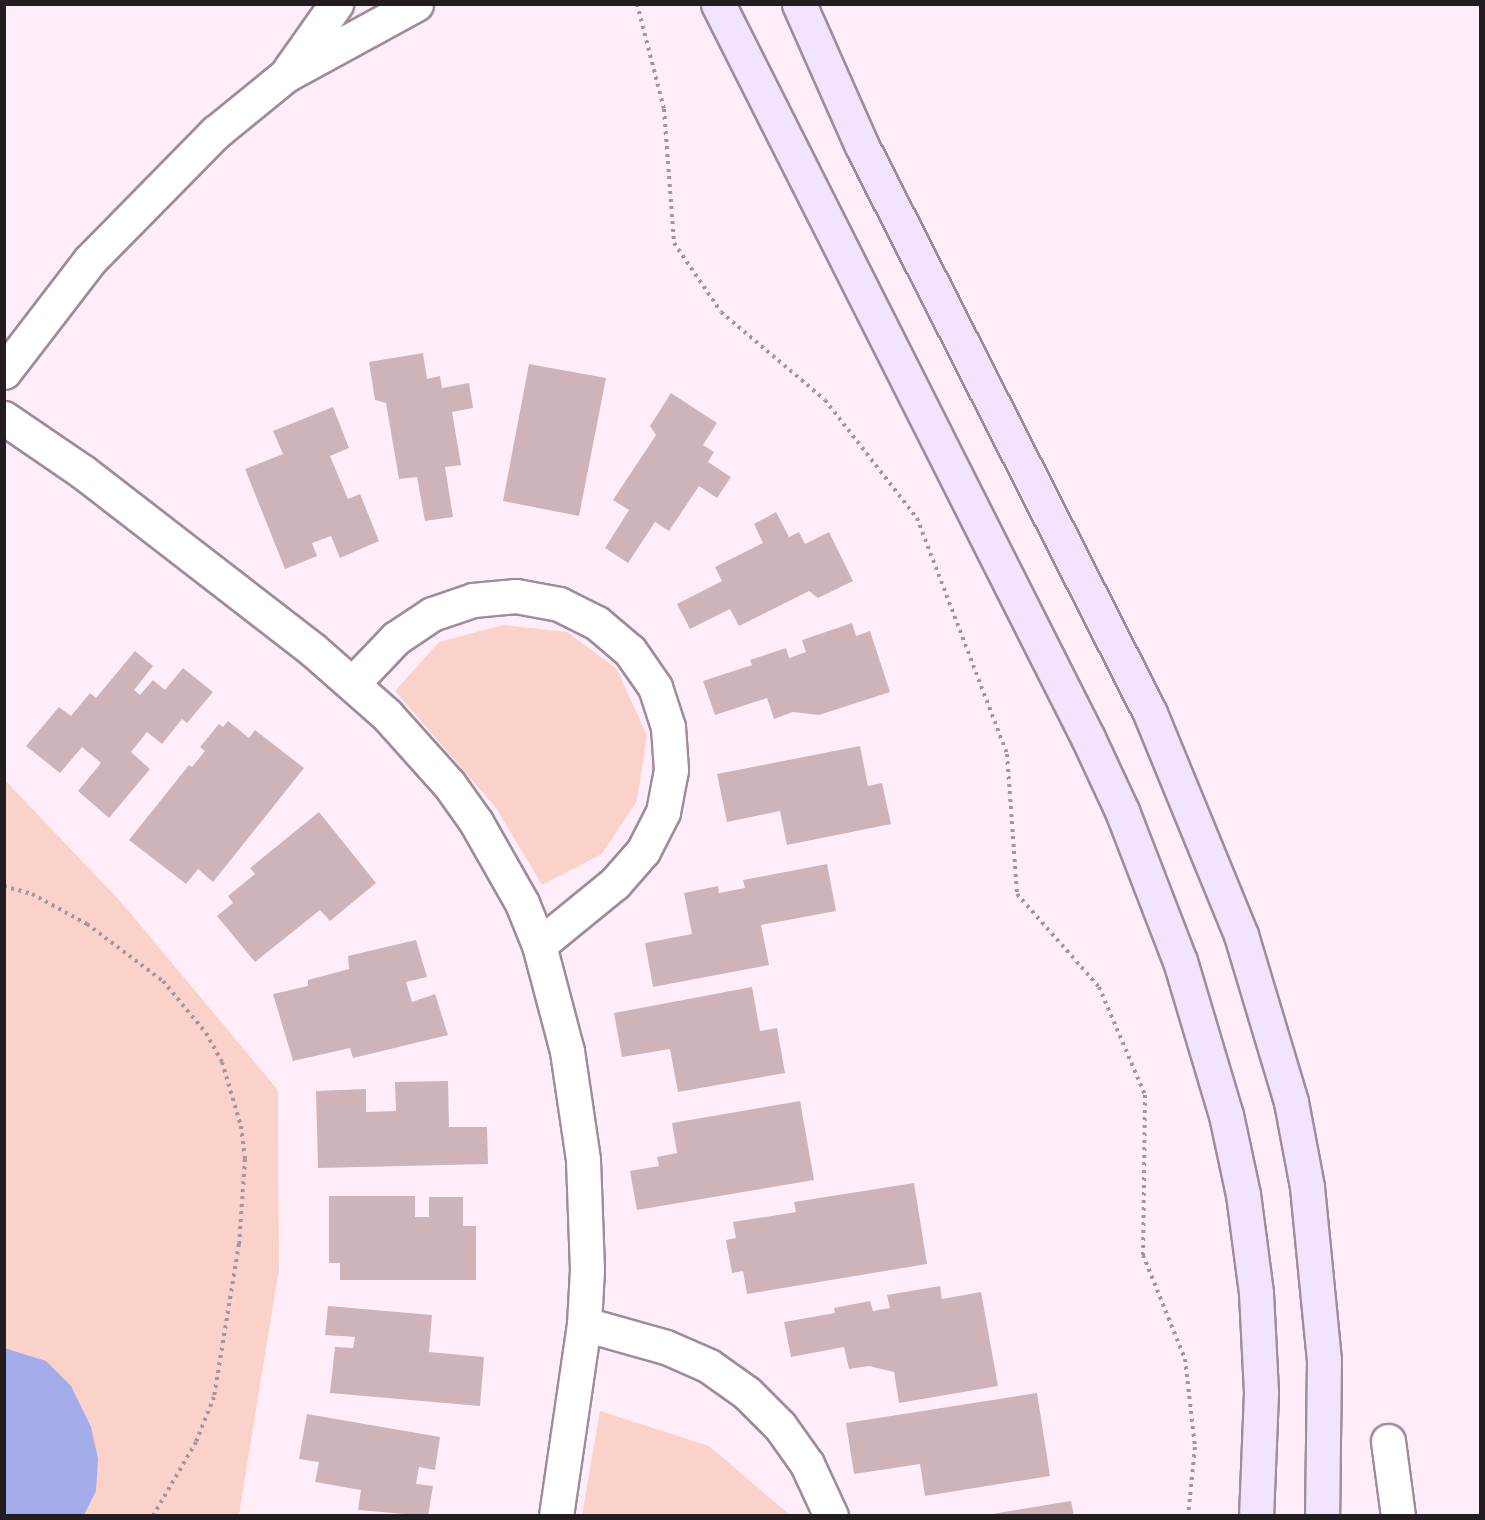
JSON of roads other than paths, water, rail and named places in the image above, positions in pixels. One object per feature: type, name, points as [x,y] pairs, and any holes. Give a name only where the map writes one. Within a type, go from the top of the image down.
[{"type":"street","points":[[286,75],[336,4]]},
{"type":"street","points":[[4,372],[90,260],[151,194],[216,132],[286,75],[416,4]]},
{"type":"street","points":[[718,4],[772,105],[1088,738],[1131,832],[1180,961],[1216,1082],[1243,1194],[1256,1293],[1261,1393],[1256,1515]]},
{"type":"street","points":[[799,4],[862,146],[1150,713],[1241,935],[1291,1102],[1309,1198],[1324,1360],[1322,1515]]},
{"type":"street","points":[[4,418],[92,479],[353,683],[449,784],[500,862],[539,945],[567,1051],[581,1138],[586,1214],[584,1324],[556,1515]]},
{"type":"street","points":[[353,683],[396,638],[432,614],[473,600],[516,596],[559,604],[597,623],[630,651],[654,687],[668,727],[671,770],[663,813],[643,850],[615,883],[539,945]]},
{"type":"street","points":[[584,1324],[666,1347],[709,1366],[747,1393],[780,1426],[807,1464],[831,1515]]},
{"type":"street","points":[[1388,1441],[1398,1515]]},
{"type":"water","points":[[4,1348],[46,1361],[71,1386],[91,1427],[98,1459],[96,1491],[84,1515],[5,1515]]}]
